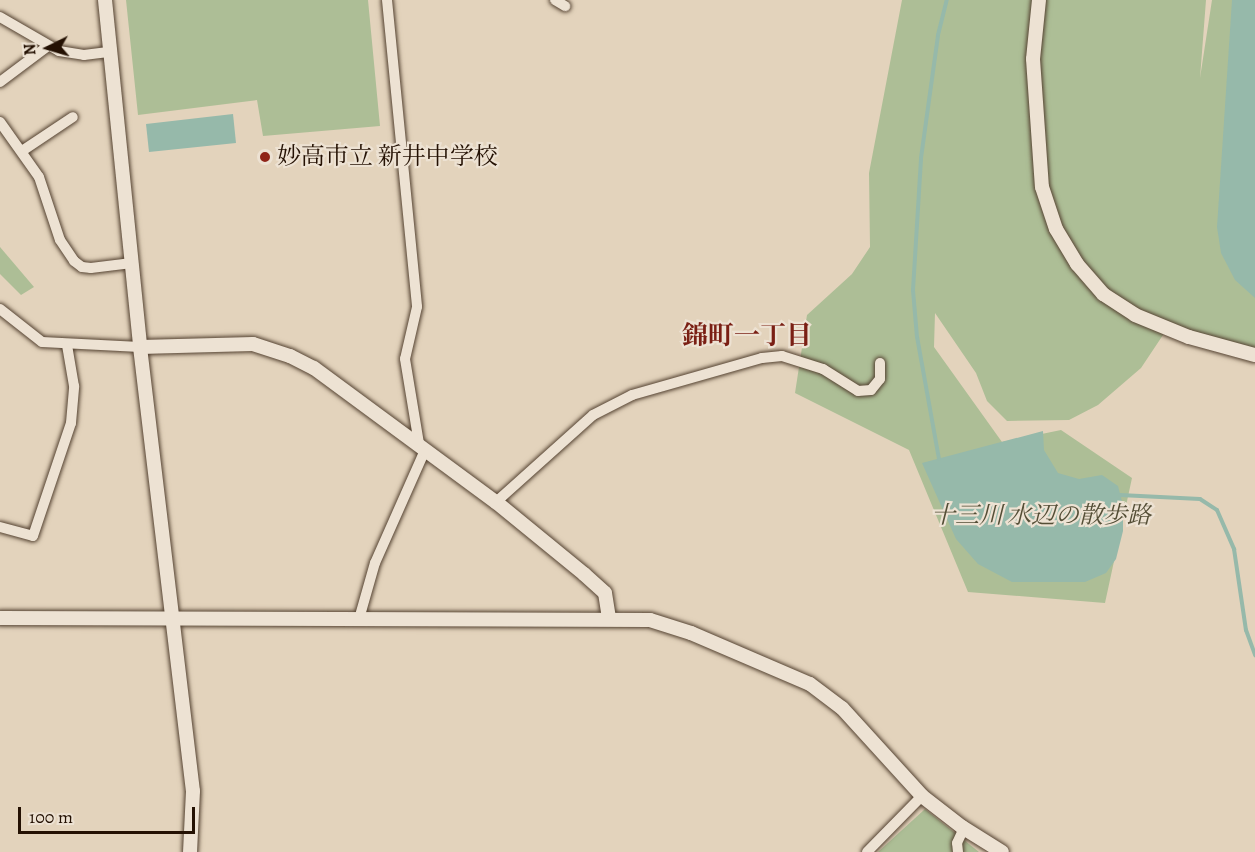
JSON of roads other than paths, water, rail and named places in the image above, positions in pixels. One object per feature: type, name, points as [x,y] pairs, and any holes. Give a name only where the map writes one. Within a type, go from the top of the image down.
[{"type":"street","points":[[105,0],[140,347],[193,791],[190,852]]},
{"type":"street","points":[[359,619],[375,563],[422,447],[405,358],[417,308],[387,0]]},
{"type":"street","points":[[1039,0],[1033,59],[1042,188],[1056,228],[1077,264],[1103,294],[1135,315],[1189,338],[1255,355]]},
{"type":"street","points":[[0,17],[59,51],[84,55],[110,52]]},
{"type":"street","points":[[0,82],[48,46]]},
{"type":"street","points":[[22,151],[73,117]]},
{"type":"street","points":[[0,122],[39,177],[60,240],[74,261],[82,267],[92,268],[132,263]]},
{"type":"street","points":[[0,309],[42,342],[140,347],[253,344],[290,356],[314,368],[496,502],[605,593],[609,619]]},
{"type":"street","points":[[0,527],[33,536],[71,423],[74,386],[67,345]]},
{"type":"street","points":[[496,502],[593,415],[632,395],[762,358],[782,356],[823,369],[858,391],[871,390],[880,379],[880,363]]},
{"type":"street","points":[[0,618],[650,620],[691,633],[810,684],[842,708],[922,796],[964,828],[1002,852]]},
{"type":"street","points":[[867,852],[922,796]]},
{"type":"street","points":[[958,852],[957,843],[964,828]]},
{"type":"waterway","points":[[939,459],[917,337],[913,290],[921,158],[938,35],[947,0]]},
{"type":"waterway","points":[[1120,495],[1200,499],[1217,510],[1234,549],[1246,630],[1255,655]]},
{"type":"place","name":"妙高市立 新井中学校","points":[[265,157]]},
{"type":"district","name":"錦町一丁目","points":[[747,336]]},
{"type":"park label","name":"十三川 水辺の散歩路","points":[[1041,516]]}]
